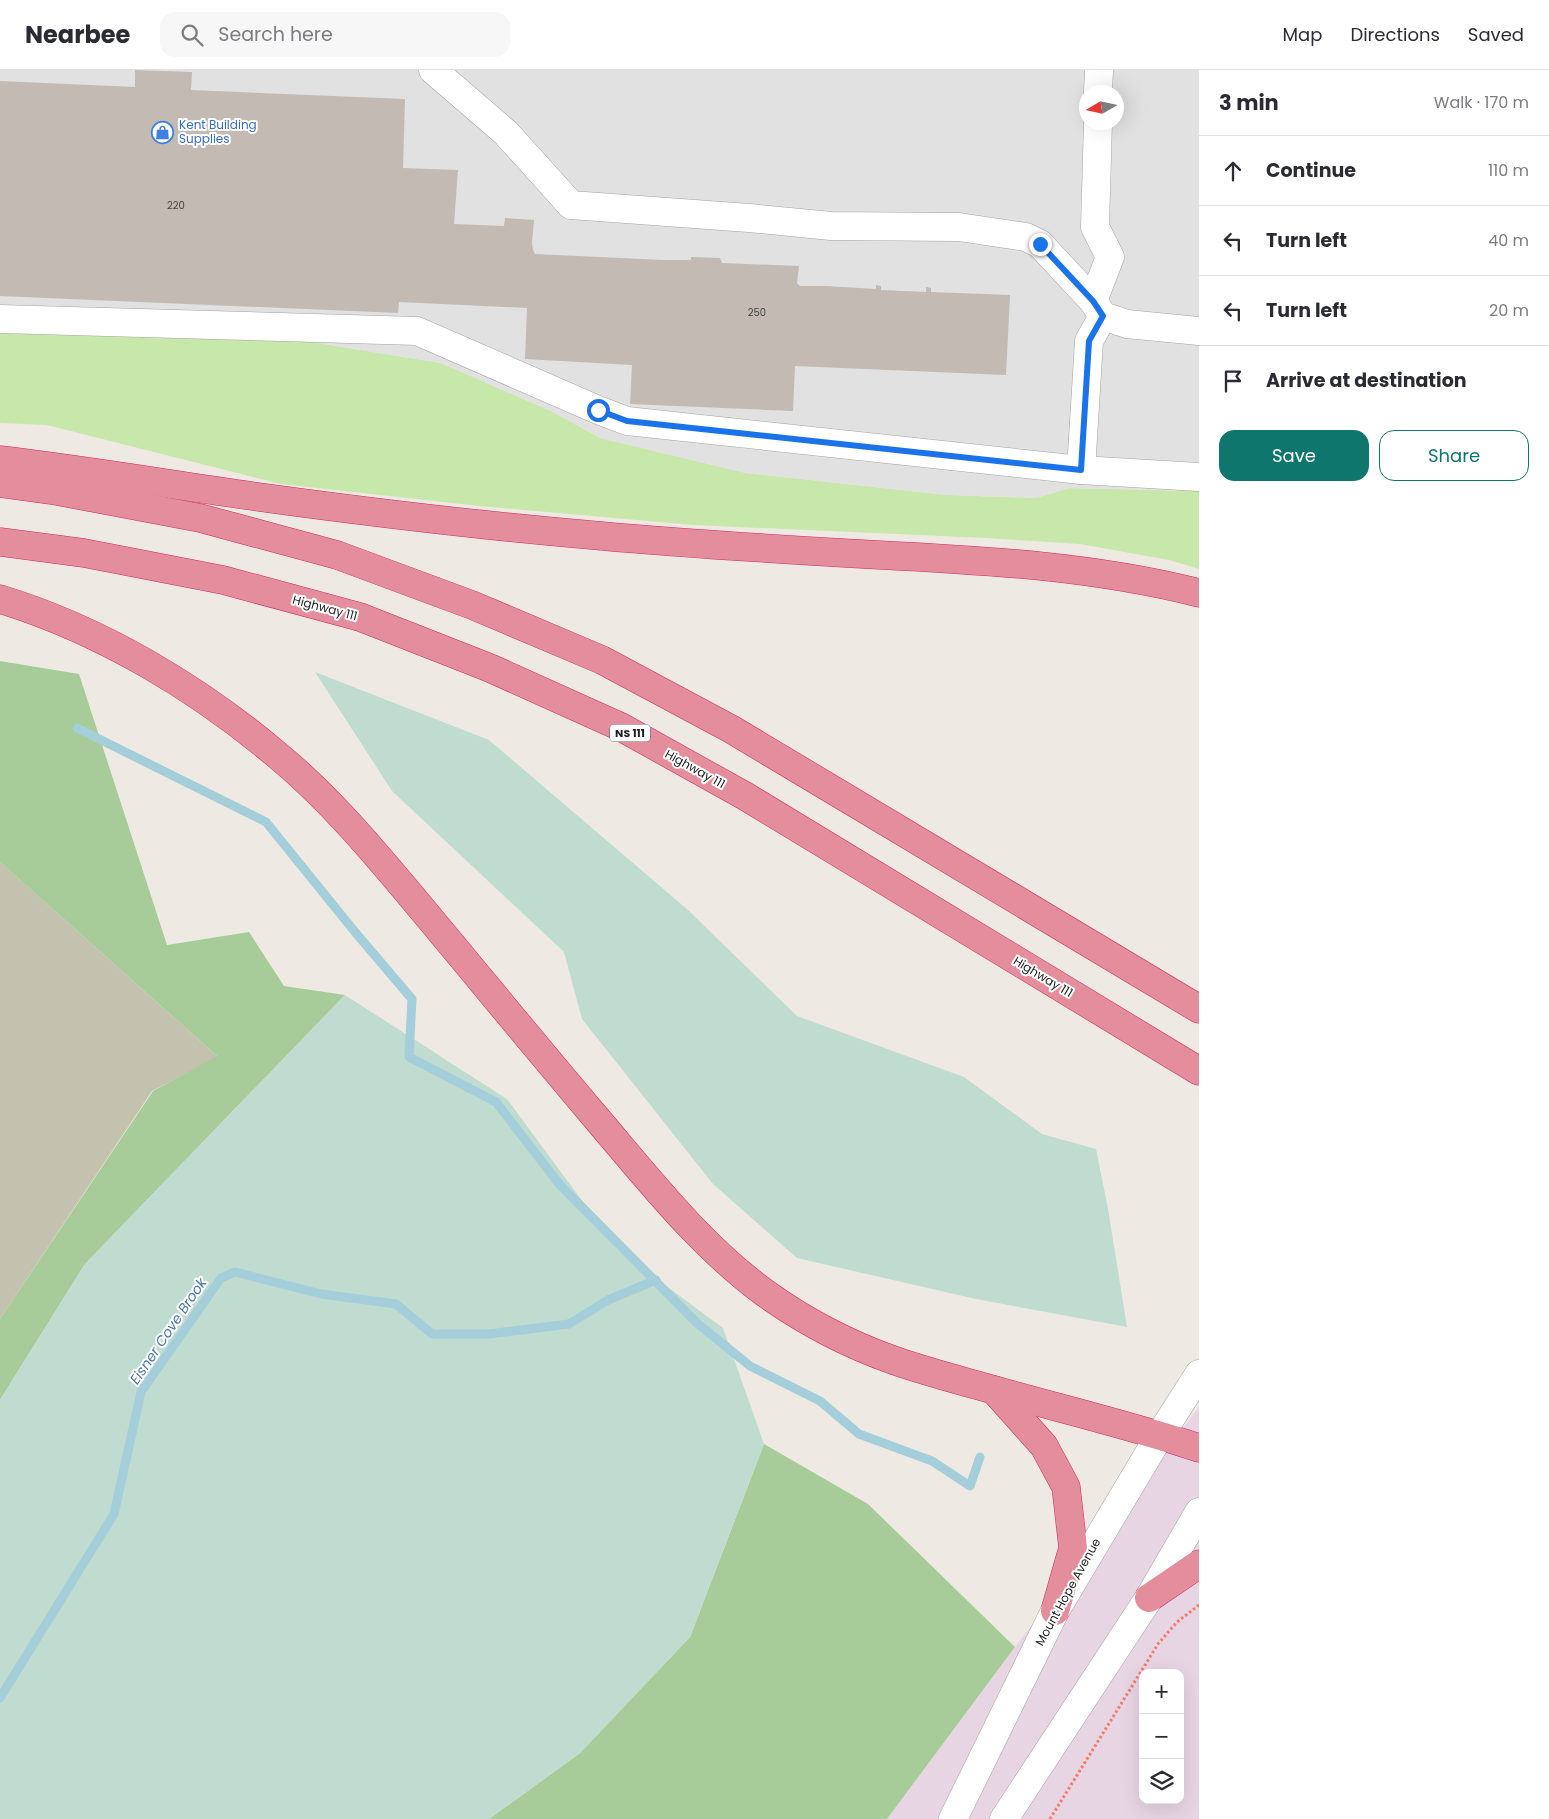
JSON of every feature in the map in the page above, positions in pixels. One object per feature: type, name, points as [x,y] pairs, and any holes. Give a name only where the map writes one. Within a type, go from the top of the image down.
[{"type":"highway","points":[[0,460],[256,496],[464,522],[668,541],[1046,566],[1104,573],[1159,583],[1199,593]]},
{"type":"highway","points":[[0,483],[57,491],[200,518],[337,554],[472,605],[602,660],[730,729],[1199,1009]]},
{"type":"highway","name":"Highway 111","points":[[0,542],[84,553],[224,580],[360,617],[490,668],[621,728],[745,796],[1199,1071]]},
{"type":"highway","points":[[0,599],[67,623],[122,650],[176,681],[227,716],[277,755],[323,797],[366,843],[581,1100],[686,1221],[725,1260],[765,1293],[806,1320],[891,1360],[1160,1435],[1199,1448]]},
{"type":"highway","points":[[994,1390],[1044,1446],[1066,1486],[1074,1548],[1055,1611]]},
{"type":"highway","points":[[1149,1598],[1199,1564]]},
{"type":"street","points":[[433,70],[506,133],[571,205],[832,226],[959,227],[1026,237],[1040,244],[1098,308],[1127,324],[1199,331]]},
{"type":"street","points":[[1098,85],[1099,70]]},
{"type":"street","points":[[1081,470],[1089,341],[1110,257],[1095,227],[1098,130]]},
{"type":"street","points":[[0,319],[417,331],[627,421],[1081,470],[1199,477]]},
{"type":"street","name":"Mount Hope Avenue","points":[[953,1819],[1055,1611],[1160,1435],[1199,1374]]},
{"type":"street","points":[[1004,1819],[1149,1598],[1199,1512]]},
{"type":"path","points":[[1050,1819],[1158,1644],[1177,1622],[1199,1605]]},
{"type":"shaded area","points":[[0,70],[1199,70],[1199,491],[1070,488],[1036,498],[947,495],[746,473],[600,438],[553,412],[441,363],[230,329],[0,321]]},
{"type":"shaded area","points":[[315,672],[489,740],[688,910],[797,1016],[964,1077],[1042,1134],[1096,1149],[1108,1209],[1127,1327],[976,1299],[797,1258],[713,1184],[582,1019],[564,952],[392,791]]},
{"type":"shaded area","points":[[0,862],[218,1057],[152,1091],[0,1319]]},
{"type":"shaded area","points":[[345,995],[507,1099],[619,1251],[723,1328],[764,1444],[690,1637],[580,1753],[489,1819],[0,1819],[0,1400],[85,1264]]},
{"type":"shaded area","points":[[1199,1407],[1199,1819],[887,1819],[1015,1647]]},
{"type":"green space","points":[[0,321],[230,329],[441,363],[553,412],[600,438],[746,473],[947,495],[1036,498],[1070,488],[1199,491],[1199,569],[1169,560],[1080,544],[693,525],[479,506],[281,484],[47,425],[0,423]]},
{"type":"green space","points":[[0,661],[79,674],[167,945],[249,932],[284,986],[345,995],[85,1264],[0,1400],[0,1319],[153,1091],[217,1056],[0,862]]},
{"type":"green space","points":[[764,1444],[868,1504],[1015,1647],[887,1819],[489,1819],[580,1753],[690,1637]]},
{"type":"building","points":[[135,70],[192,72],[191,90],[405,99],[403,168],[458,170],[454,224],[504,226],[505,218],[534,220],[532,243],[535,254],[663,260],[691,260],[691,257],[720,258],[722,263],[799,266],[797,283],[800,286],[876,289],[876,285],[881,286],[881,290],[926,292],[926,287],[931,288],[931,292],[1010,295],[1006,375],[795,366],[793,411],[630,404],[632,365],[525,359],[527,308],[399,302],[398,313],[0,296],[0,81],[135,87]]},
{"type":"waterway","points":[[77,728],[266,822],[412,999],[409,1057],[496,1102],[560,1185],[697,1323],[750,1366],[820,1401],[859,1434],[932,1461],[970,1486],[980,1457]]},
{"type":"waterway","name":"Eisner Cove Brook","points":[[0,1698],[114,1514],[141,1392],[221,1278],[235,1272],[321,1294],[396,1304],[432,1334],[489,1334],[569,1324],[608,1300],[656,1280]]},
{"type":"place","name":"Kent Building Supplies","points":[[163,132]]},
{"type":"route","points":[[598,410],[627,421],[1081,470],[1089,341],[1103,316],[1093,301],[1040,244]]}]
